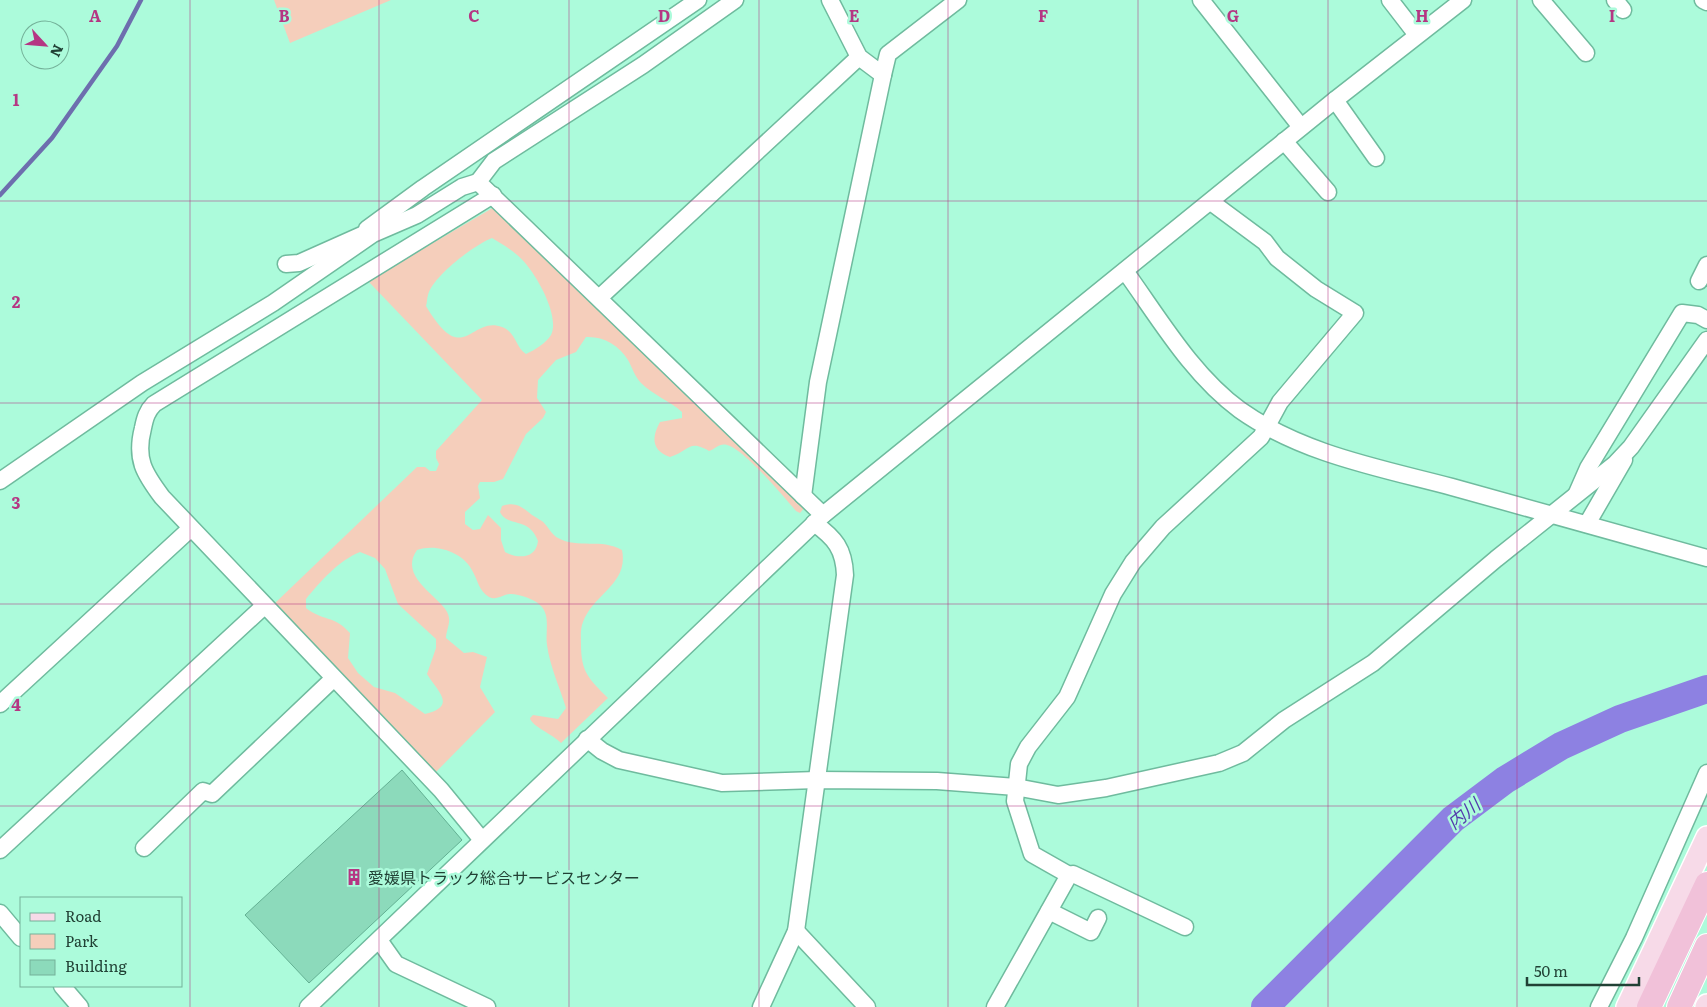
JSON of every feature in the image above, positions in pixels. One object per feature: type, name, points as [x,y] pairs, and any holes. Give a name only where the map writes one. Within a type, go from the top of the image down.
[{"type":"highway","points":[[1649,1007],[1707,884]]},
{"type":"highway","points":[[1679,1007],[1707,946]]},
{"type":"main road","points":[[1627,1007],[1707,837]]},
{"type":"street","points":[[0,481],[142,383],[280,298],[368,234],[423,188],[698,0]]},
{"type":"street","points":[[286,264],[299,263],[417,215],[462,187],[478,182],[494,161],[643,65],[735,0]]},
{"type":"street","points":[[830,0],[859,57],[883,75]]},
{"type":"street","points":[[803,496],[818,382],[888,54],[958,0]]},
{"type":"street","points":[[1201,0],[1302,127]]},
{"type":"street","points":[[1390,0],[1417,35]]},
{"type":"street","points":[[308,1007],[819,519],[1212,202],[1284,141],[1463,0]]},
{"type":"street","points":[[1542,0],[1586,53]]},
{"type":"street","points":[[1703,0],[1707,2]]},
{"type":"street","points":[[598,298],[859,57]]},
{"type":"street","points":[[1335,100],[1376,158]]},
{"type":"street","points":[[1284,141],[1328,192]]},
{"type":"street","points":[[478,182],[803,496],[838,544],[842,553],[845,575],[796,931],[761,1007]]},
{"type":"street","points":[[482,840],[441,790],[190,529],[162,497],[143,468],[138,446],[147,411],[154,404],[493,195]]},
{"type":"street","points":[[1186,927],[1073,874],[1069,874],[1032,854],[1018,817],[1015,801],[1019,764],[1028,747],[1067,696],[1112,594],[1133,562],[1163,527],[1254,445],[1267,428],[1280,402],[1354,313],[1316,289],[1277,258],[1265,242],[1212,202]]},
{"type":"street","points":[[1699,281],[1707,265]]},
{"type":"street","points":[[1125,271],[1188,357],[1208,380],[1239,408],[1267,428],[1340,456],[1707,558]]},
{"type":"street","points":[[1575,498],[1588,468],[1682,313],[1698,315],[1707,320]]},
{"type":"street","points":[[1587,524],[1631,447],[1707,340]]},
{"type":"street","points":[[587,739],[602,751],[620,760],[708,782],[722,783],[816,780],[937,781],[1016,787],[1058,795],[1083,792],[1179,773],[1219,763],[1243,753],[1284,720],[1373,663],[1496,560],[1575,498],[1615,464],[1631,447]]},
{"type":"street","points":[[0,704],[190,529]]},
{"type":"street","points":[[0,850],[264,606]]},
{"type":"street","points":[[144,848],[203,791],[212,794],[333,679]]},
{"type":"street","points":[[1599,1007],[1634,938],[1707,772]]},
{"type":"street","points":[[995,1007],[1069,874]]},
{"type":"street","points":[[1049,911],[1091,932],[1098,918]]},
{"type":"street","points":[[0,913],[20,937]]},
{"type":"street","points":[[796,931],[867,1007]]},
{"type":"street","points":[[379,940],[396,964],[487,1007]]},
{"type":"street","points":[[63,987],[80,1007]]},
{"type":"green space","points":[[274,0],[391,0],[290,43]]},
{"type":"green space","points":[[496,206],[805,507],[800,513],[796,511],[753,464],[734,448],[727,445],[720,445],[709,451],[693,446],[670,457],[660,451],[654,439],[660,422],[682,418],[682,412],[641,383],[628,360],[610,342],[586,337],[576,352],[556,360],[538,380],[537,398],[546,412],[543,418],[526,434],[503,479],[494,482],[480,482],[478,486],[480,498],[465,512],[465,524],[473,530],[480,529],[488,515],[501,528],[501,540],[505,552],[515,556],[526,556],[534,551],[538,541],[529,528],[508,520],[500,512],[502,506],[511,504],[522,507],[542,521],[558,538],[573,543],[614,546],[622,550],[623,562],[620,572],[588,612],[581,631],[581,654],[587,674],[608,698],[561,743],[534,724],[530,718],[533,715],[558,719],[566,708],[548,653],[547,619],[543,609],[534,601],[518,595],[508,594],[495,598],[489,597],[481,589],[469,565],[456,554],[432,548],[417,550],[412,561],[413,571],[418,580],[446,611],[449,620],[446,638],[464,653],[473,652],[487,657],[480,687],[495,712],[434,774],[274,604],[417,467],[425,467],[430,471],[436,471],[439,464],[436,458],[436,451],[482,400],[368,281]],"holes":[[[492,238],[506,246],[526,264],[542,288],[553,318],[551,335],[540,346],[526,354],[510,332],[502,327],[491,325],[458,338],[449,335],[439,325],[426,306],[431,287],[446,270],[475,247]],[[360,552],[375,558],[385,569],[398,604],[436,639],[436,648],[427,674],[442,697],[441,707],[435,711],[425,714],[395,693],[374,687],[358,673],[348,658],[350,633],[339,623],[317,615],[306,608],[306,599],[324,579],[337,566]]]},
{"type":"building","name":"愛媛県トラック総合サービスセンター","points":[[402,770],[462,840],[309,983],[245,915]]},
{"type":"waterway","points":[[0,195],[52,138],[117,46],[141,0]]},
{"type":"waterway","name":"内川","points":[[1265,1007],[1453,819],[1505,780],[1561,746],[1620,719],[1707,689]]},
{"type":"place","name":"愛媛県トラック総合サービスセンター","points":[[354,877]]}]
